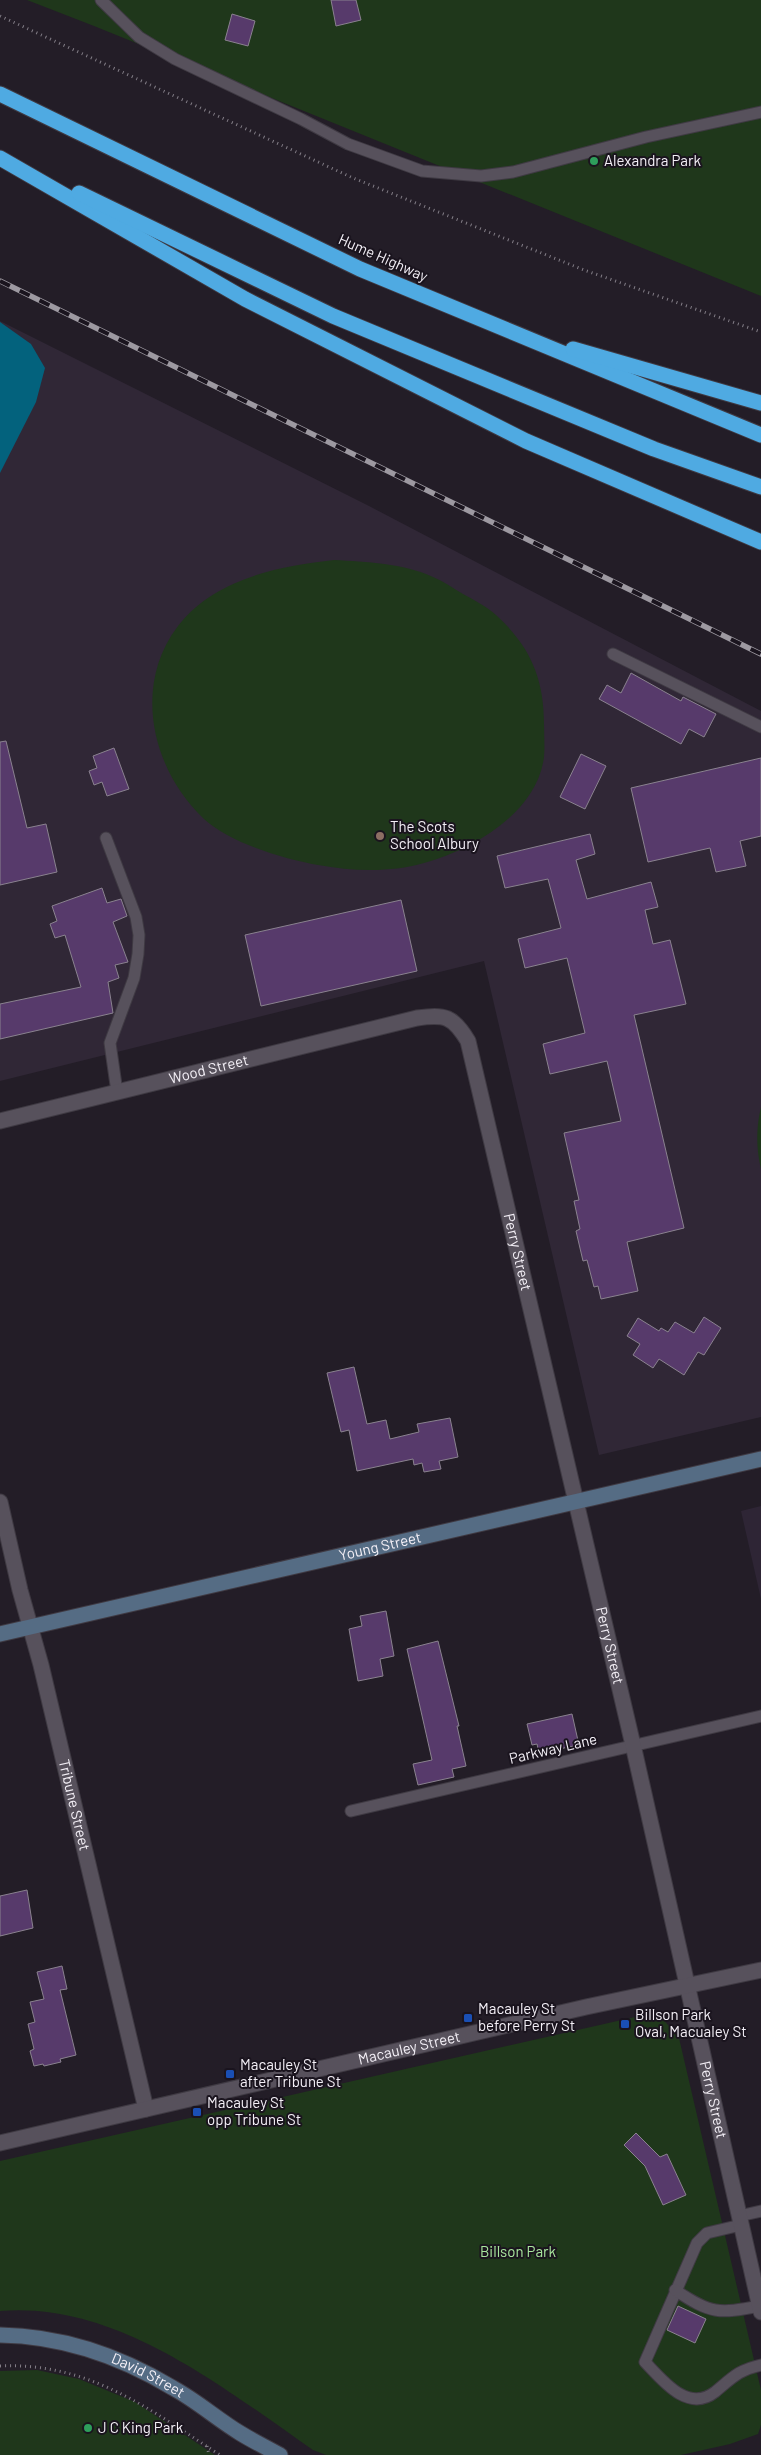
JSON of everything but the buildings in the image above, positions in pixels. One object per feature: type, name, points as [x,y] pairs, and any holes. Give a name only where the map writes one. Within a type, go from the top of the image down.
[{"type":"highway","name":"Hume Highway","points":[[0,94],[360,269],[761,435]]},
{"type":"highway","points":[[0,156],[333,316],[654,449],[761,487]]},
{"type":"highway","points":[[0,156],[245,299],[526,442],[761,542]]},
{"type":"highway","points":[[504,329],[761,403]]},
{"type":"main road","name":"Young Street","points":[[0,1634],[761,1459]]},
{"type":"main road","name":"David Street","points":[[0,2335],[22,2335],[78,2345],[126,2362],[174,2388],[240,2433],[280,2455]]},
{"type":"street","name":"Perry Street","points":[[417,1018],[438,1015],[451,1020],[460,1028],[468,1041],[574,1502],[633,1745],[760,2309]]},
{"type":"street","name":"Wood Street","points":[[0,1121],[417,1018]]},
{"type":"street","name":"Tribune Street","points":[[0,1502],[30,1628],[41,1665],[146,2109]]},
{"type":"street","name":"Macauley Street","points":[[0,2142],[577,2010],[761,1970]]},
{"type":"lane","points":[[101,0],[138,37],[175,59],[301,119],[348,144],[422,171],[481,176],[513,172],[637,139],[761,112]]},
{"type":"lane","points":[[613,654],[761,727]]},
{"type":"lane","points":[[106,838],[136,917],[139,935],[134,978],[110,1043],[117,1092]]},
{"type":"lane","name":"Parkway Lane","points":[[351,1811],[761,1716]]},
{"type":"lane","points":[[761,2211],[707,2233],[697,2243],[645,2362],[677,2393],[689,2399],[701,2400],[713,2393],[738,2372],[761,2365]]},
{"type":"lane","points":[[675,2290],[700,2306],[715,2311],[729,2312],[760,2309]]},
{"type":"path","points":[[0,16],[353,178],[584,270],[761,332]]},
{"type":"path","points":[[0,2366],[28,2366],[53,2369],[98,2382],[135,2400],[220,2455]]},
{"type":"path","points":[[207,2446],[209,2455]]},
{"type":"shaded area","name":"The Scots School Albury","points":[[0,321],[369,506],[761,711],[761,1417],[599,1455],[484,961],[0,1081]]},
{"type":"shaded area","points":[[761,1506],[761,1599],[741,1511]]},
{"type":"green space","name":"Alexandra Park","points":[[27,0],[761,0],[761,296],[94,26]]},
{"type":"green space","points":[[334,560],[397,566],[421,572],[480,603],[496,615],[518,639],[533,664],[538,677],[543,707],[544,745],[544,757],[539,777],[529,795],[500,826],[482,838],[443,857],[411,866],[384,870],[357,870],[304,862],[258,849],[215,828],[204,819],[186,799],[172,777],[161,752],[154,727],[152,701],[155,675],[164,650],[178,626],[193,610],[229,586],[270,571]]},
{"type":"green space","points":[[761,1107],[761,1169],[757,1138]]},
{"type":"green space","name":"Billson Park","points":[[657,2012],[679,2038],[761,2390],[761,2425],[758,2434],[730,2444],[681,2455],[326,2455],[313,2450],[205,2376],[127,2334],[86,2320],[43,2312],[0,2311],[0,2161]]},
{"type":"green space","name":"J C King Park","points":[[37,2370],[79,2379],[135,2402],[215,2455],[0,2455],[0,2371]]},
{"type":"water","points":[[0,322],[31,344],[45,368],[36,402],[0,473]]},
{"type":"railway","points":[[0,281],[761,654]]},
{"type":"place","name":"Alexandra Park","points":[[594,161]]},
{"type":"place","name":"The Scots School Albury","points":[[380,836]]},
{"type":"place","name":"Macauley St before Perry St","points":[[468,2018]]},
{"type":"place","name":"Billson Park Oval, Macualey St","points":[[625,2024]]},
{"type":"place","name":"Macauley St after Tribune St","points":[[230,2074]]},
{"type":"place","name":"Macauley St opp Tribune St","points":[[197,2112]]},
{"type":"place","name":"J C King Park","points":[[88,2428]]}]
